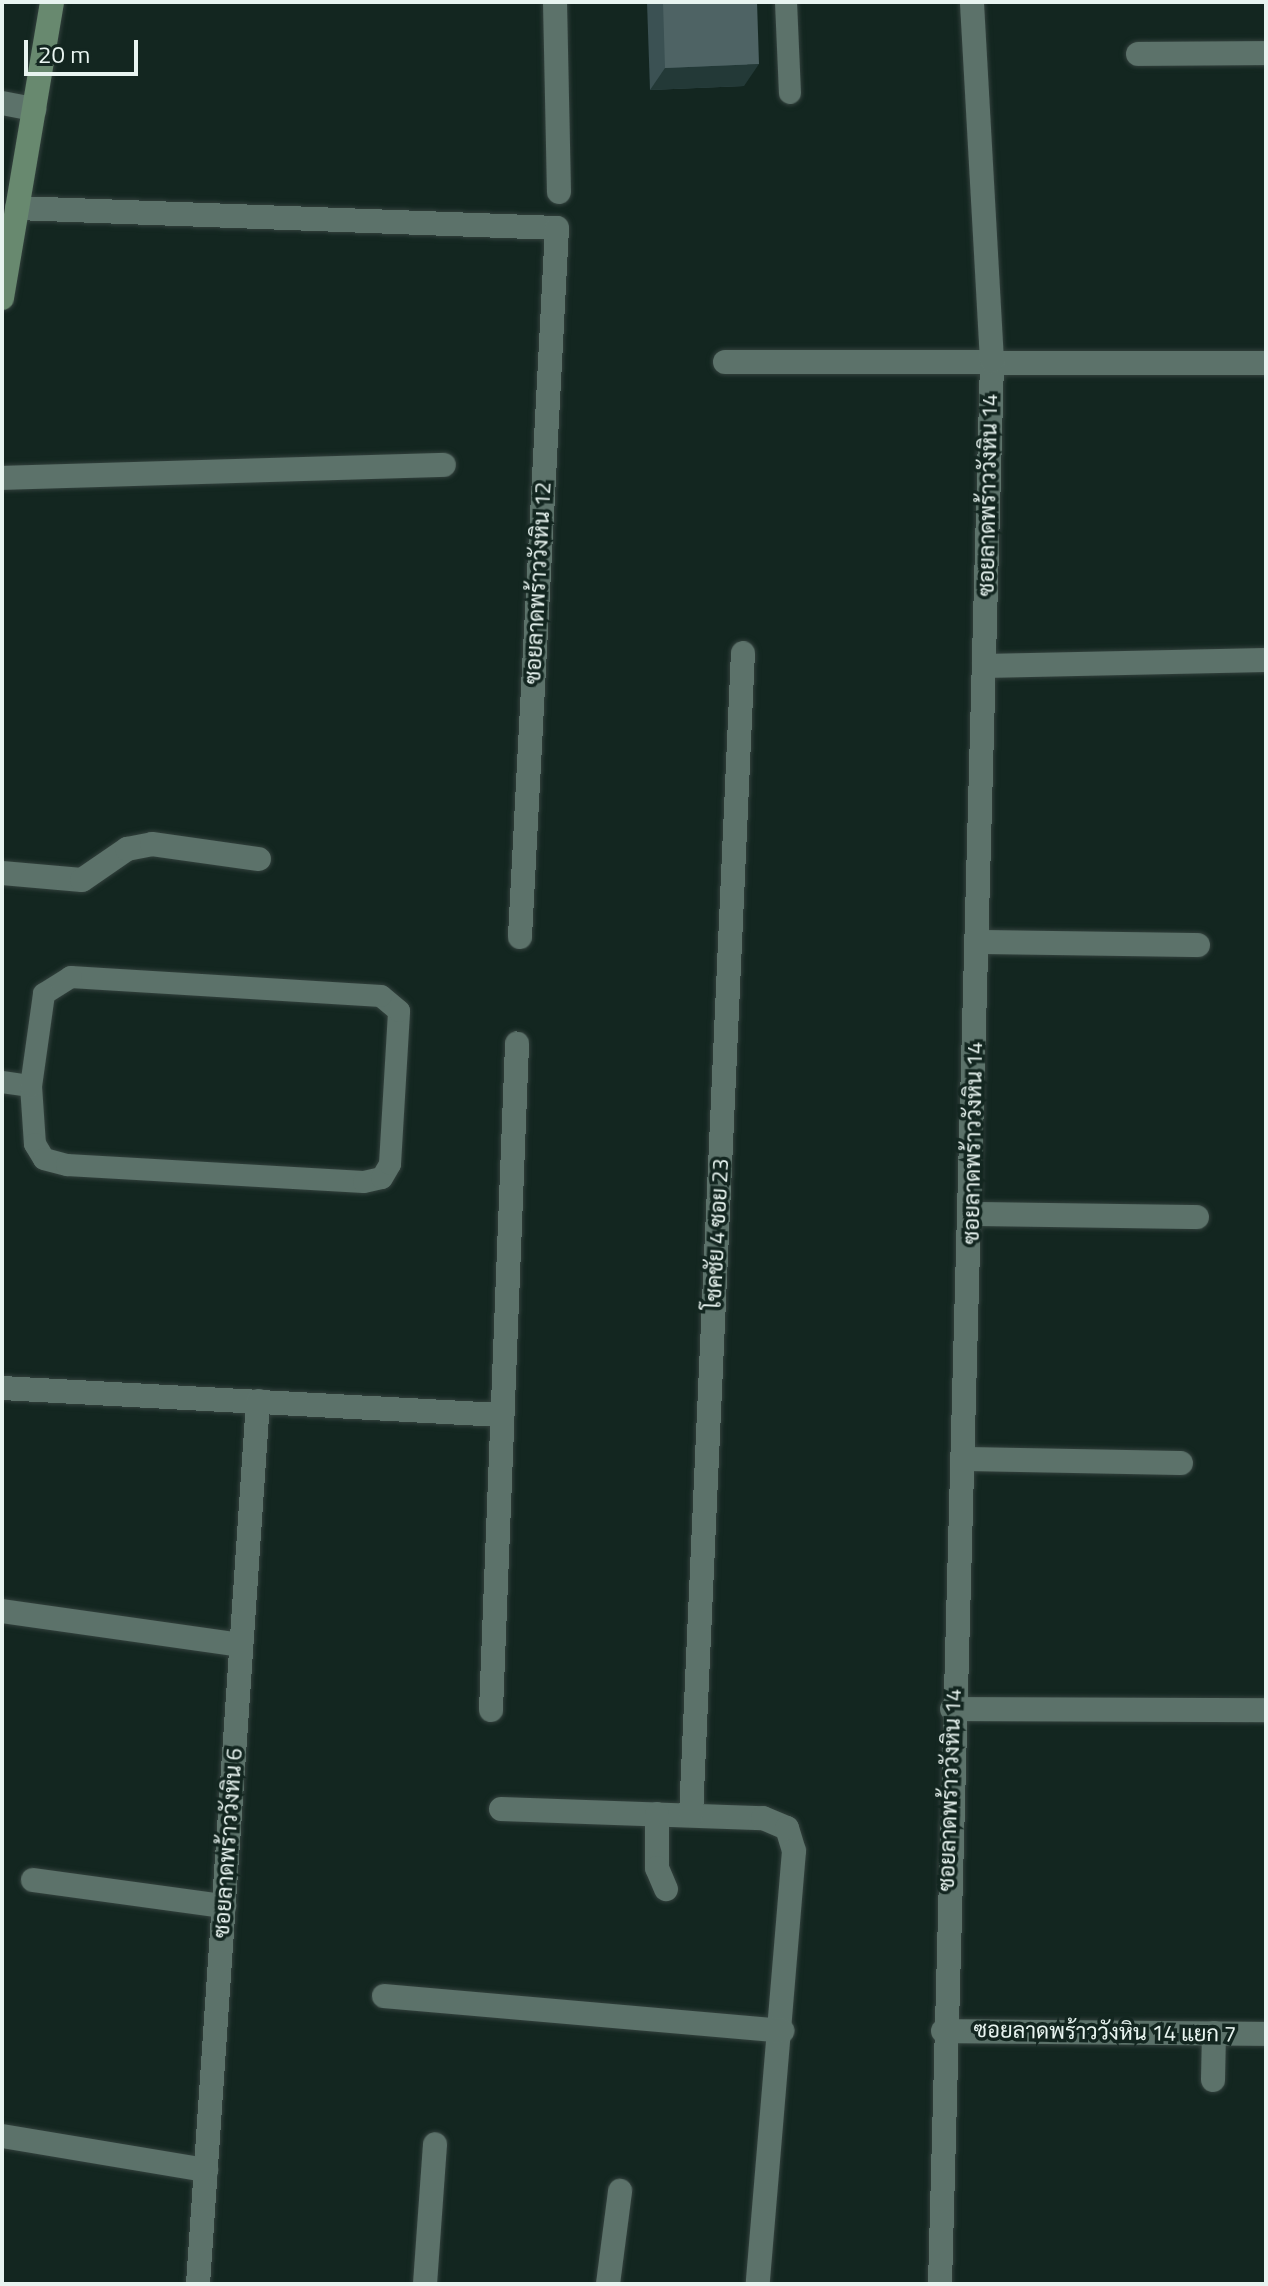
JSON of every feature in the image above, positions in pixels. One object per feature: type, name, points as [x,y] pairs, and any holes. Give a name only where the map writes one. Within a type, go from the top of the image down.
[{"type":"main road","points":[[2,298],[52,2]]},
{"type":"street","points":[[555,2],[559,192]]},
{"type":"street","name":"ซอยลาดพร้าววังหิน 14","points":[[940,2284],[943,2031],[952,1709],[966,1459],[992,361],[972,2]]},
{"type":"street","points":[[1138,54],[1266,53]]},
{"type":"street","points":[[2,103],[34,109]]},
{"type":"street","name":"ซอยลาดพร้าววังหิน 12","points":[[17,208],[557,228],[520,937]]},
{"type":"street","points":[[725,362],[1266,363]]},
{"type":"street","points":[[2,478],[444,465]]},
{"type":"street","name":"โชคชัย 4 ซอย 23","points":[[691,1815],[743,653]]},
{"type":"street","points":[[984,666],[1266,660]]},
{"type":"street","points":[[2,873],[82,880],[127,849],[152,844],[259,859]]},
{"type":"street","points":[[978,942],[1198,945]]},
{"type":"street","points":[[491,1710],[499,1415],[517,1044]]},
{"type":"street","points":[[972,1214],[1197,1217]]},
{"type":"street","points":[[2,1388],[499,1415]]},
{"type":"street","name":"ซอยลาดพร้าววังหิน 6","points":[[198,2284],[258,1401]]},
{"type":"street","points":[[966,1459],[1181,1463]]},
{"type":"street","points":[[2,1611],[241,1645]]},
{"type":"street","points":[[952,1709],[1266,1710]]},
{"type":"street","points":[[501,1809],[763,1818],[787,1828],[794,1851],[782,2031],[758,2284]]},
{"type":"street","points":[[657,1814],[657,1868],[666,1889]]},
{"type":"street","points":[[33,1880],[224,1906]]},
{"type":"street","points":[[384,1996],[782,2031]]},
{"type":"street","name":"ซอยลาดพร้าววังหิน 14 แยก 7","points":[[943,2031],[1266,2034]]},
{"type":"street","points":[[1213,2080],[1214,2033]]},
{"type":"street","points":[[2,2136],[206,2170]]},
{"type":"street","points":[[425,2284],[435,2144]]},
{"type":"street","points":[[608,2284],[620,2191]]},
{"type":"lane","points":[[786,2],[790,93]]},
{"type":"lane","points":[[71,977],[381,996],[399,1011],[390,1164],[382,1178],[67,1165],[44,1159],[35,1144],[31,1086],[44,994],[71,977]]},
{"type":"lane","points":[[2,1082],[31,1086]]},
{"type":"building","points":[[663,2],[757,2],[759,64],[665,68]]}]
